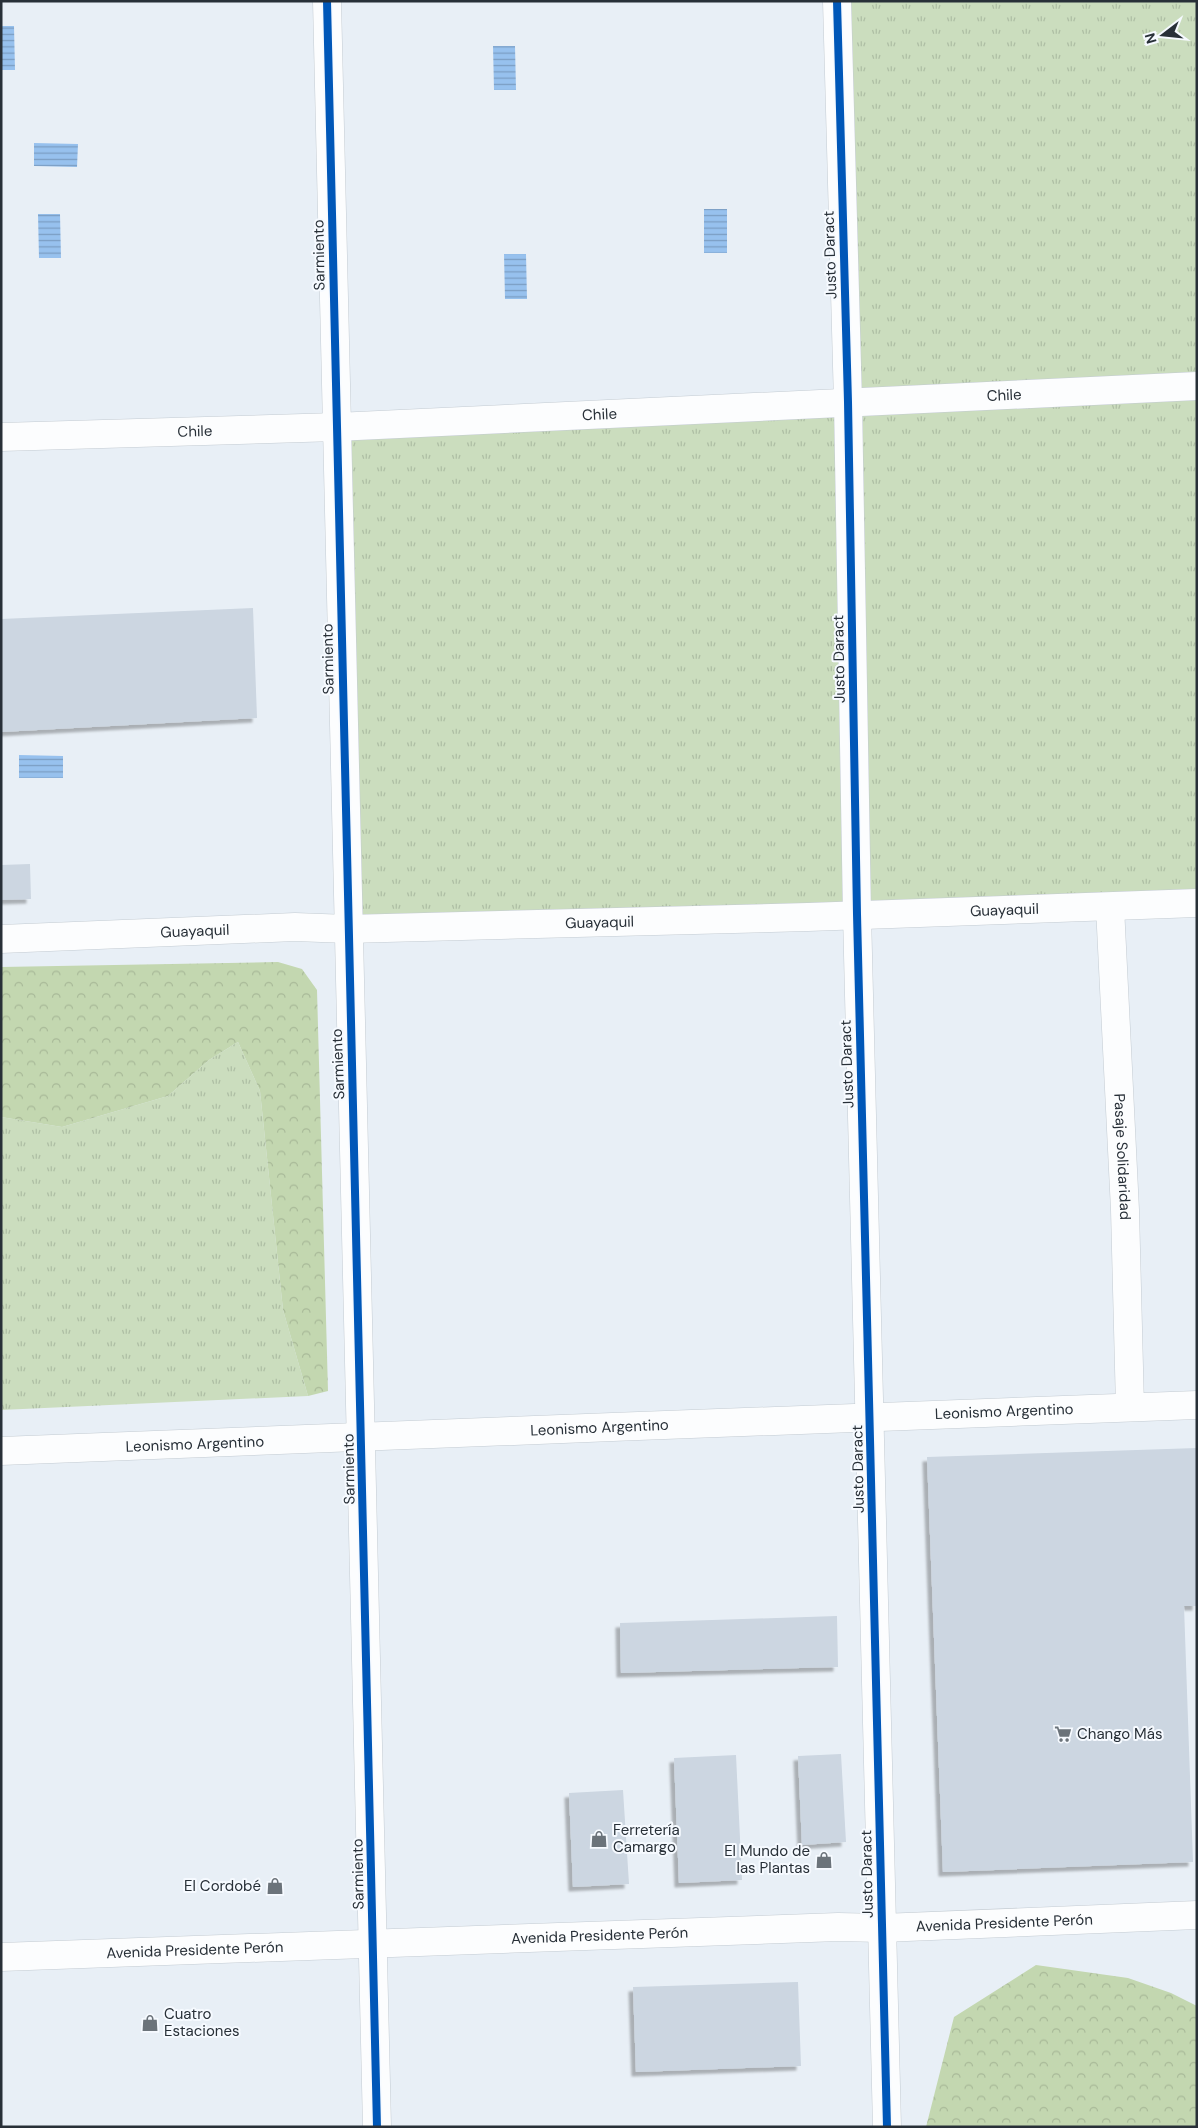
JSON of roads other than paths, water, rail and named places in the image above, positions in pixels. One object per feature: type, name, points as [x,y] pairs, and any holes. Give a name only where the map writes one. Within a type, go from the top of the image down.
[{"type":"street","name":"Sarmiento","points":[[327,1],[377,2127]]},
{"type":"street","name":"Justo Daract","points":[[837,1],[848,402],[857,914],[887,2127]]},
{"type":"street","name":"Chile","points":[[1,437],[336,427],[1197,386]]},
{"type":"street","name":"Guayaquil","points":[[1,939],[296,927],[348,929],[808,917],[1197,903]]},
{"type":"street","name":"Pasaje Solidaridad","points":[[1110,907],[1125,1210],[1130,1407]]},
{"type":"street","name":"Leonismo Argentino","points":[[1,1451],[362,1439],[870,1416],[1197,1405]]},
{"type":"street","name":"Avenida Presidente Perón","points":[[1,1957],[838,1927],[882,1928],[1197,1915]]},
{"type":"water","points":[[1,26],[14,26],[15,70],[1,70]]},
{"type":"water","points":[[493,46],[515,46],[516,90],[494,90]]},
{"type":"water","points":[[34,143],[78,144],[77,167],[34,166]]},
{"type":"water","points":[[704,209],[727,209],[727,253],[704,253]]},
{"type":"water","points":[[38,214],[60,214],[61,258],[39,258]]},
{"type":"water","points":[[504,254],[526,254],[527,299],[505,299]]},
{"type":"water","points":[[19,755],[63,756],[63,778],[19,778]]},
{"type":"place","name":"Chango Más","points":[[1063,1734]]},
{"type":"place","name":"Ferretería Camargo","points":[[599,1839]]},
{"type":"place","name":"El Mundo de las Plantas","points":[[824,1860]]},
{"type":"place","name":"El Cordobé","points":[[275,1886]]},
{"type":"place","name":"Cuatro Estaciones","points":[[150,2023]]}]
